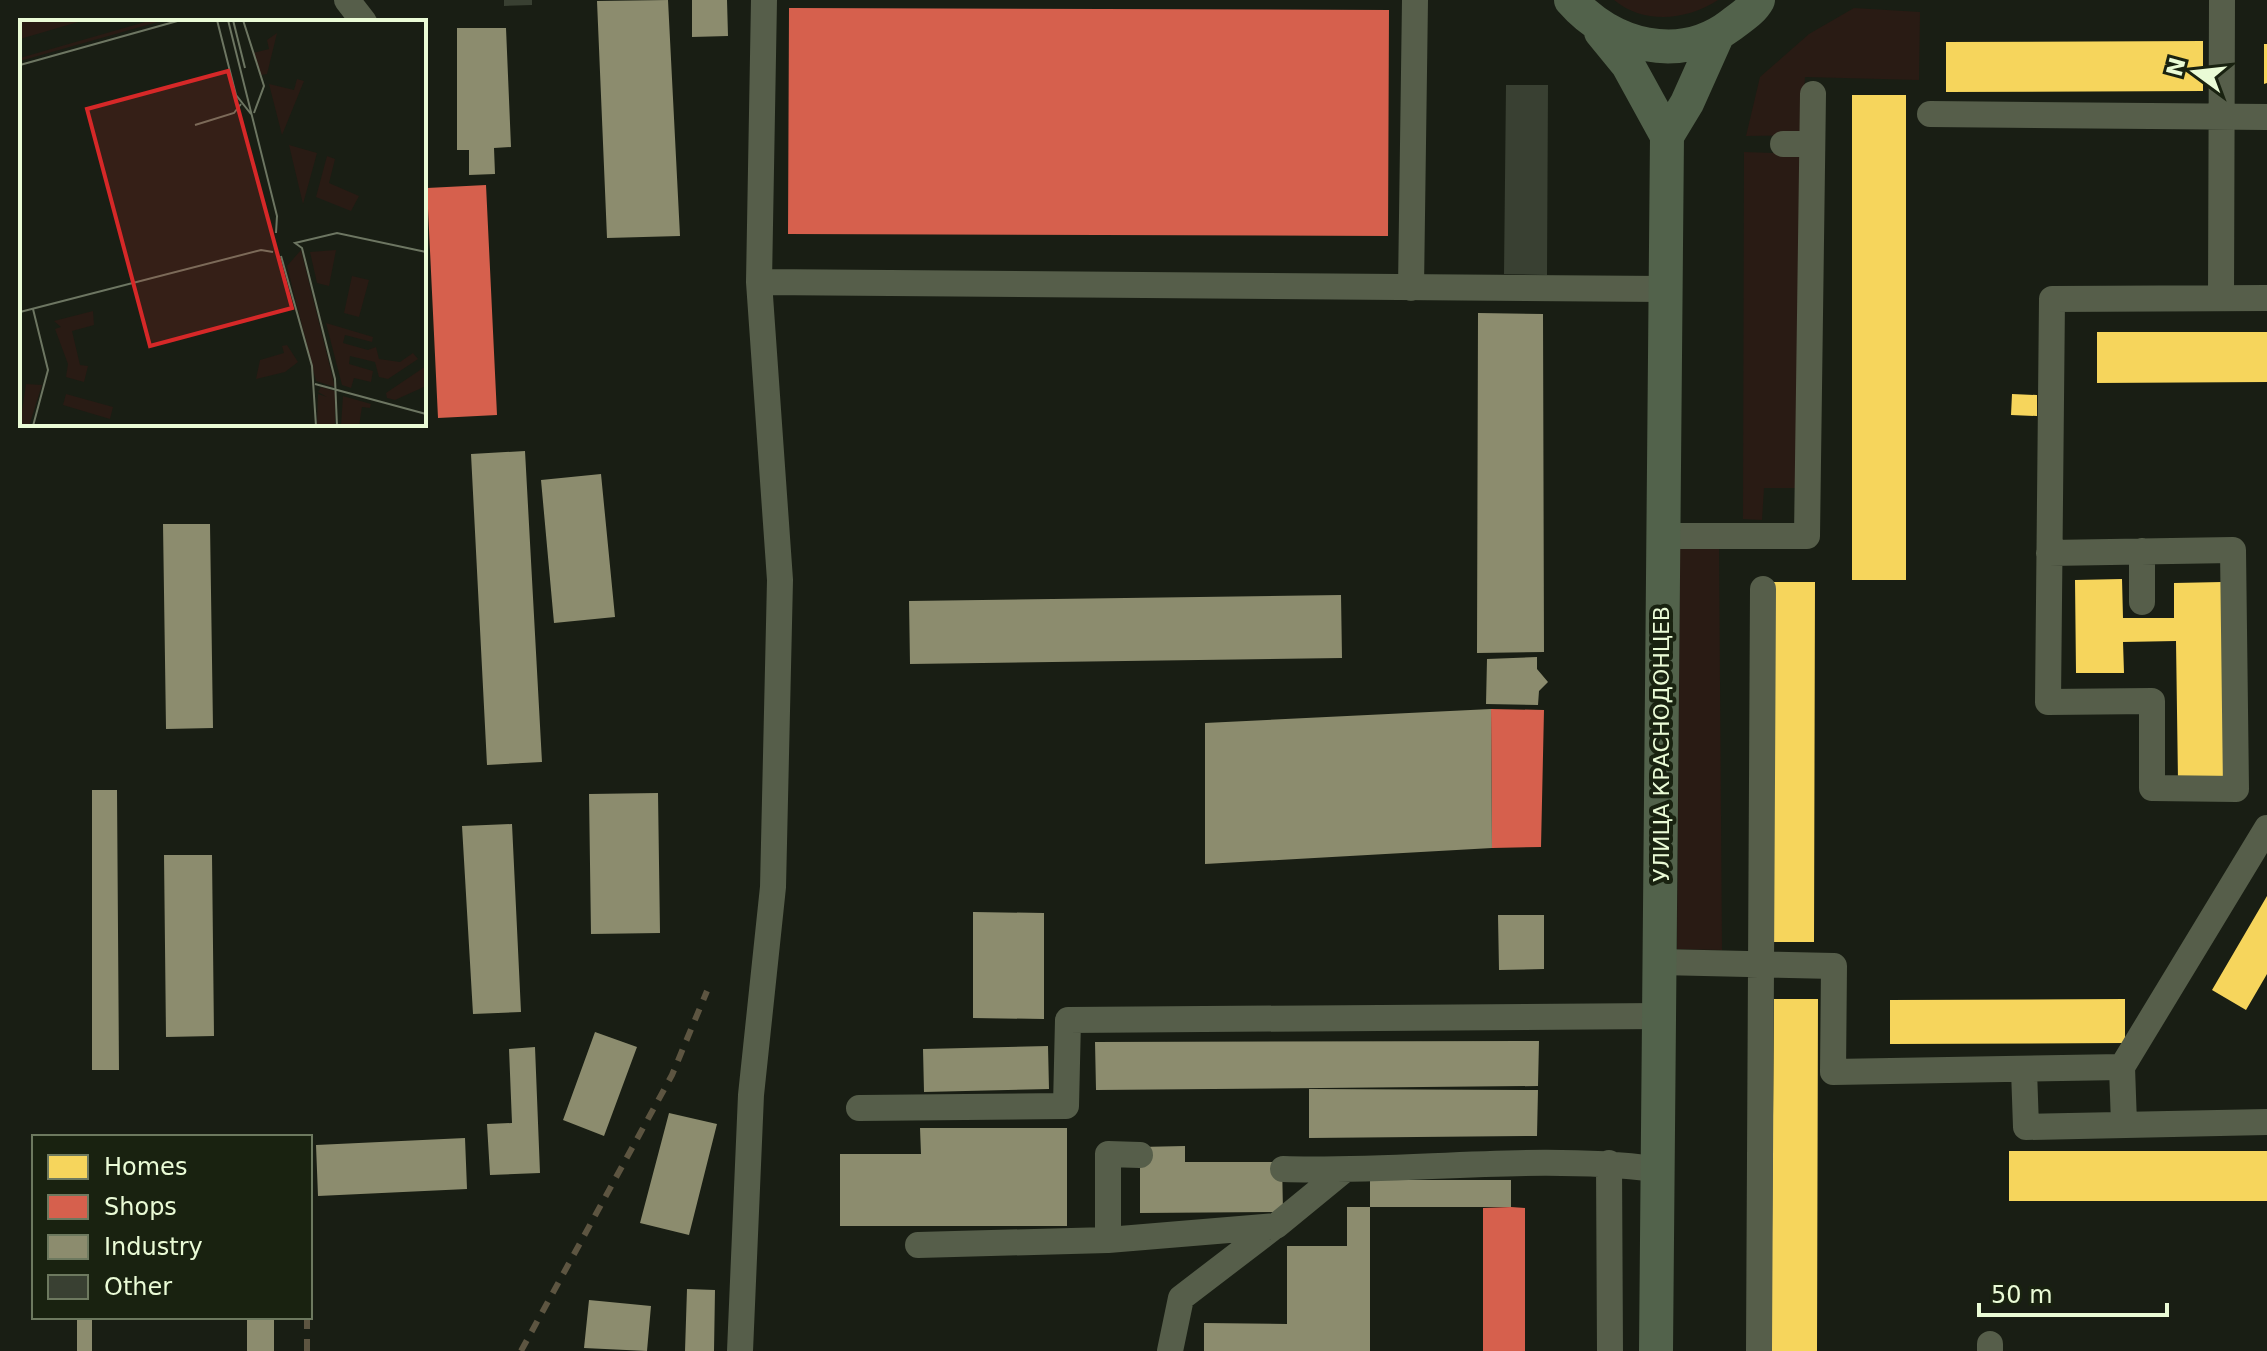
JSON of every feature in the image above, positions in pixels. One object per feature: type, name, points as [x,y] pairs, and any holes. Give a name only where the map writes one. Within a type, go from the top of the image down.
[{"type":"main road","points":[[1667,136],[1687,103],[1717,36],[1758,0]]},
{"type":"main road","points":[[1582,11],[1632,43],[1675,47],[1717,36]]},
{"type":"main road","name":"УЛИЦА КРАСНОДОНЦЕВ","points":[[1582,11],[1628,65],[1667,136],[1660,962],[1655,1169],[1656,1351]]},
{"type":"street","points":[[347,0],[362,20]]},
{"type":"street","points":[[741,1351],[751,1095],[773,887],[780,595],[759,282],[764,0]]},
{"type":"street","points":[[1411,288],[1415,0]]},
{"type":"street","points":[[2221,298],[2222,0]]},
{"type":"street","points":[[1662,536],[1807,536],[1813,94]]},
{"type":"street","points":[[1930,114],[2267,117]]},
{"type":"street","points":[[1783,144],[1812,144]]},
{"type":"street","points":[[759,282],[1665,289]]},
{"type":"street","points":[[2049,553],[2233,550],[2236,789],[2152,788],[2152,701],[2048,702],[2049,553],[2052,299],[2267,298]]},
{"type":"street","points":[[2142,551],[2142,602]]},
{"type":"street","points":[[1759,1350],[1763,589]]},
{"type":"street","points":[[2124,1124],[2122,1067],[2267,828]]},
{"type":"street","points":[[1660,962],[1834,966],[1833,1072],[2122,1067]]},
{"type":"street","points":[[859,1108],[1066,1106],[1068,1020],[1659,1016]]},
{"type":"street","points":[[2024,1070],[2026,1127],[2267,1122]]},
{"type":"street","points":[[1108,1240],[1108,1154],[1140,1155]]},
{"type":"street","points":[[1283,1169],[1343,1171],[1609,1163],[1655,1169]]},
{"type":"street","points":[[1609,1163],[1610,1351]]},
{"type":"street","points":[[1283,1199],[1343,1171]]},
{"type":"street","points":[[1170,1351],[1181,1298],[1343,1171]]},
{"type":"street","points":[[918,1245],[1108,1240],[1276,1226]]},
{"type":"shaded area","points":[[1614,0],[1718,0],[1693,12],[1666,17],[1639,13]]},
{"type":"shaded area","points":[[1854,8],[1920,12],[1919,80],[1805,77],[1801,135],[1746,136],[1760,77],[1809,34]]},
{"type":"shaded area","points":[[1744,152],[1802,154],[1797,488],[1764,488],[1762,520],[1743,519]]},
{"type":"shaded area","points":[[1719,546],[1722,950],[1677,949],[1680,548]]},
{"type":"building: Homes","points":[[2203,41],[2203,91],[1946,92],[1946,42]]},
{"type":"building: Homes","points":[[2264,44],[2267,44],[2267,83],[2264,84]]},
{"type":"building: Homes","points":[[1852,95],[1906,95],[1906,580],[1852,580]]},
{"type":"building: Homes","points":[[2097,332],[2267,332],[2267,382],[2097,383]]},
{"type":"building: Homes","points":[[2012,394],[2037,395],[2037,416],[2011,415]]},
{"type":"building: Homes","points":[[2122,579],[2123,618],[2174,618],[2174,583],[2222,582],[2224,781],[2178,781],[2176,641],[2123,642],[2124,673],[2076,673],[2075,580]]},
{"type":"building: Homes","points":[[1773,582],[1815,582],[1814,942],[1772,942]]},
{"type":"building: Homes","points":[[2267,896],[2267,974],[2246,1010],[2212,990]]},
{"type":"building: Homes","points":[[1774,999],[1818,999],[1817,1351],[1771,1351]]},
{"type":"building: Homes","points":[[2125,999],[2125,1043],[1890,1044],[1890,1000]]},
{"type":"building: Homes","points":[[2009,1151],[2267,1151],[2267,1201],[2009,1201]]},
{"type":"building: Shops","points":[[789,8],[1389,10],[1388,236],[788,234]]},
{"type":"building: Shops","points":[[486,185],[497,415],[438,418],[427,188]]},
{"type":"building: Shops","points":[[1491,709],[1544,710],[1541,847],[1492,848]]},
{"type":"building: Shops","points":[[1483,1208],[1525,1208],[1525,1351],[1483,1351]]},
{"type":"building: Industry","points":[[668,0],[680,236],[607,238],[597,1]]},
{"type":"building: Industry","points":[[692,0],[727,0],[728,36],[692,37]]},
{"type":"building: Industry","points":[[457,28],[506,28],[511,147],[494,148],[495,174],[469,175],[469,150],[457,150]]},
{"type":"building: Industry","points":[[1478,313],[1543,314],[1544,652],[1477,653]]},
{"type":"building: Industry","points":[[525,451],[542,762],[487,765],[471,454]]},
{"type":"building: Industry","points":[[601,474],[615,617],[554,623],[541,480]]},
{"type":"building: Industry","points":[[163,524],[210,524],[213,728],[166,729]]},
{"type":"building: Industry","points":[[1341,595],[1342,658],[910,664],[909,601]]},
{"type":"building: Industry","points":[[1537,657],[1537,669],[1548,682],[1539,691],[1538,705],[1486,704],[1487,659]]},
{"type":"building: Industry","points":[[1491,709],[1492,848],[1205,864],[1205,723]]},
{"type":"building: Industry","points":[[92,790],[117,790],[119,1070],[92,1070]]},
{"type":"building: Industry","points":[[658,793],[660,933],[591,934],[589,794]]},
{"type":"building: Industry","points":[[512,824],[521,1012],[473,1014],[462,826]]},
{"type":"building: Industry","points":[[164,855],[212,855],[214,1036],[166,1037]]},
{"type":"building: Industry","points":[[973,912],[1044,913],[1044,1019],[973,1018]]},
{"type":"building: Industry","points":[[1498,915],[1544,915],[1544,969],[1499,970]]},
{"type":"building: Industry","points":[[595,1032],[637,1047],[604,1136],[563,1120]]},
{"type":"building: Industry","points":[[1539,1041],[1538,1086],[1096,1090],[1095,1042]]},
{"type":"building: Industry","points":[[1048,1046],[1049,1089],[924,1092],[923,1049]]},
{"type":"building: Industry","points":[[535,1047],[540,1173],[490,1175],[487,1124],[512,1123],[509,1049]]},
{"type":"building: Industry","points":[[1309,1089],[1538,1090],[1537,1136],[1309,1138]]},
{"type":"building: Industry","points":[[669,1113],[717,1124],[689,1235],[640,1223]]},
{"type":"building: Industry","points":[[920,1128],[1067,1128],[1067,1226],[840,1226],[840,1154],[921,1154]]},
{"type":"building: Industry","points":[[465,1138],[467,1189],[318,1196],[316,1145]]},
{"type":"building: Industry","points":[[1185,1146],[1185,1162],[1282,1162],[1283,1212],[1140,1213],[1140,1147]]},
{"type":"building: Industry","points":[[1370,1180],[1511,1180],[1511,1207],[1370,1207]]},
{"type":"building: Industry","points":[[1347,1207],[1370,1207],[1370,1351],[1204,1351],[1204,1323],[1287,1324],[1287,1246],[1347,1246]]},
{"type":"building: Industry","points":[[687,1289],[715,1290],[714,1351],[685,1351]]},
{"type":"building: Industry","points":[[589,1300],[651,1306],[647,1351],[584,1348]]},
{"type":"building: Industry","points":[[77,1319],[92,1319],[92,1351],[77,1351]]},
{"type":"building: Industry","points":[[247,1319],[274,1319],[274,1351],[247,1351]]},
{"type":"building: Other","points":[[504,0],[532,0],[532,5],[504,6]]},
{"type":"building: Other","points":[[1506,85],[1548,85],[1547,275],[1504,274]]},
{"type":"railway","points":[[521,1351],[672,1075],[707,991]]},
{"type":"railway","points":[[307,1319],[307,1351]]}]
